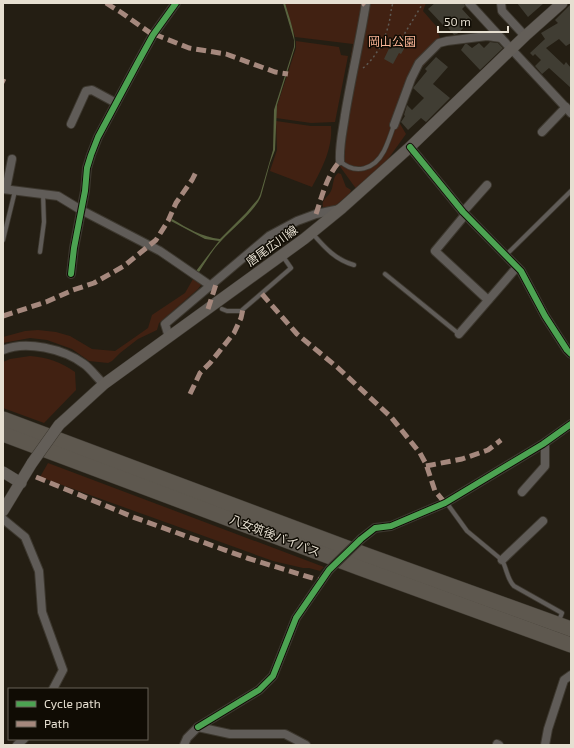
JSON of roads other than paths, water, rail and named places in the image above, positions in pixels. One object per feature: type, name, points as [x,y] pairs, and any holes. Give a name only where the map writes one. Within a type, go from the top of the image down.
[{"type":"highway","name":"八女筑後バイパス","points":[[3,419],[366,555],[571,629]]},
{"type":"highway","name":"八女筑後バイパス","points":[[3,434],[571,645]]},
{"type":"main road","name":"唐尾広川線","points":[[3,511],[32,463],[59,425],[104,384],[312,233],[342,208],[410,146],[525,36],[562,3]]},
{"type":"main road","points":[[3,472],[20,483]]},
{"type":"street","points":[[72,274],[74,248],[86,191],[91,155],[98,137],[153,35],[176,3]]},
{"type":"street","points":[[340,161],[340,150],[366,3]]},
{"type":"street","points":[[469,3],[568,110],[542,132]]},
{"type":"street","points":[[501,3],[502,11],[525,36]]},
{"type":"street","points":[[394,125],[411,79],[419,63],[439,43],[487,36],[501,38]]},
{"type":"street","points":[[71,124],[86,91],[92,90],[116,103]]},
{"type":"street","points":[[410,146],[464,214],[521,271],[545,316],[571,354]]},
{"type":"street","points":[[12,159],[8,190],[58,196],[81,210],[160,251],[211,286]]},
{"type":"street","points":[[487,185],[435,251],[488,300]]},
{"type":"street","points":[[169,337],[165,324],[269,236],[297,221],[316,214],[342,208]]},
{"type":"street","points":[[459,334],[517,267]]},
{"type":"street","points":[[3,350],[9,348],[35,346],[60,351],[84,364],[104,384]]},
{"type":"street","points":[[184,745],[187,738],[198,727],[259,690],[273,676],[296,618],[330,570],[361,539],[375,528],[390,526],[446,502],[545,443],[571,424]]},
{"type":"street","points":[[522,492],[545,466],[545,443]]},
{"type":"street","points":[[3,519],[25,537],[39,570],[42,612],[63,670],[54,688]]},
{"type":"street","points":[[502,560],[543,521]]},
{"type":"street","points":[[544,745],[564,680],[571,675]]},
{"type":"street","points":[[198,727],[230,734],[285,734],[306,745]]},
{"type":"lane","points":[[340,161],[346,167],[356,169],[370,166],[384,152],[394,125]]},
{"type":"lane","points":[[3,240],[8,190]]},
{"type":"lane","points":[[506,256],[571,191]]},
{"type":"lane","points":[[40,252],[44,222],[43,194]]},
{"type":"lane","points":[[312,233],[335,257],[344,263],[354,265]]},
{"type":"lane","points":[[222,309],[227,311],[241,311],[262,294],[290,268],[282,255]]},
{"type":"lane","points":[[385,274],[459,334]]},
{"type":"lane","points":[[446,502],[467,531],[502,560],[506,566],[509,582],[562,613],[560,618]]},
{"type":"park label","name":"岡山公園","points":[[392,42]]}]
